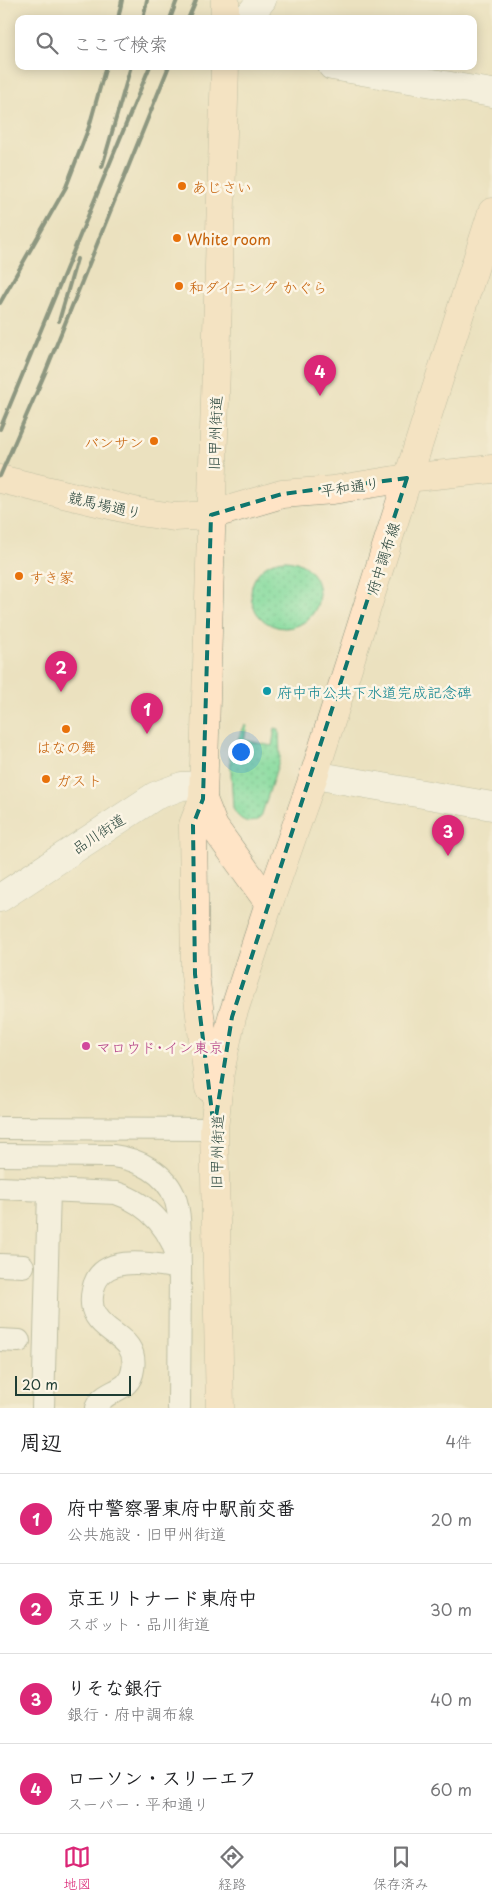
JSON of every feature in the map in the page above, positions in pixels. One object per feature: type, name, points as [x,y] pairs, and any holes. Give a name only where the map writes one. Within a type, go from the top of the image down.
[{"type":"main road","points":[[225,0],[226,15]]},
{"type":"main road","name":"旧甲州街道","points":[[203,792],[225,70]]},
{"type":"main road","name":"府中調布線","points":[[269,903],[314,775],[492,212]]},
{"type":"main road","name":"平和通り","points":[[211,515],[282,494],[333,490],[407,478],[492,469]]},
{"type":"main road","name":"競馬場通り","points":[[0,479],[139,512],[174,517],[211,515]]},
{"type":"main road","points":[[203,792],[214,827],[269,903]]},
{"type":"main road","points":[[203,792],[193,825],[195,974],[214,1129]]},
{"type":"main road","name":"旧甲州街道","points":[[220,1408],[214,1129],[220,1072],[232,1017],[269,903]]},
{"type":"street","points":[[249,15],[262,0]]},
{"type":"street","points":[[356,70],[492,93]]},
{"type":"street","points":[[314,775],[492,806]]},
{"type":"street","name":"品川街道","points":[[0,898],[155,796],[182,786],[203,792]]},
{"type":"lane","points":[[0,1128],[214,1129]]},
{"type":"lane","points":[[128,1158],[155,1129]]},
{"type":"lane","points":[[0,1156],[113,1156],[128,1158],[161,1176],[175,1197],[179,1221],[179,1408]]},
{"type":"lane","points":[[0,1188],[116,1193],[132,1198],[149,1211],[164,1228],[177,1250],[180,1268]]},
{"type":"lane","points":[[43,1408],[49,1190]]},
{"type":"lane","points":[[96,1408],[103,1396],[129,1383],[134,1368],[132,1352],[124,1340],[103,1326],[94,1315],[91,1300],[94,1285],[104,1272],[115,1265],[153,1264],[180,1268]]},
{"type":"lane","points":[[0,1265],[23,1266]]},
{"type":"highlighted area","points":[[407,478],[232,1017],[214,1129],[195,974],[193,825],[203,799],[211,515],[282,494]]},
{"type":"green space","points":[[285,560],[298,563],[309,570],[316,581],[319,594],[316,607],[309,618],[298,625],[285,628],[272,625],[261,618],[254,607],[251,594],[254,581],[261,570],[272,563]]},
{"type":"green space","points":[[245,725],[247,726],[244,740],[272,746],[275,728],[279,729],[280,758],[261,817],[253,822],[241,819],[233,808],[230,756]]},
{"type":"railway","points":[[119,15],[122,0]]},
{"type":"railway","points":[[144,15],[147,0]]},
{"type":"railway","points":[[171,15],[177,0]]},
{"type":"railway","points":[[190,15],[196,0]]},
{"type":"railway","points":[[0,303],[66,187],[89,127],[105,70]]},
{"type":"railway","points":[[102,167],[130,70]]},
{"type":"railway","points":[[0,429],[148,70]]},
{"type":"railway","points":[[0,476],[45,373],[167,70]]},
{"type":"railway","points":[[59,321],[77,259]]},
{"type":"place","name":"あじさい","points":[[182,186]]},
{"type":"place","name":"White room","points":[[177,238]]},
{"type":"place","name":"和ダイニング かぐら","points":[[179,286]]},
{"type":"place","name":"ローソン・スリーエフ","points":[[320,396]]},
{"type":"place","name":"バンサン","points":[[154,441]]},
{"type":"place","name":"すき家","points":[[19,576]]},
{"type":"place","name":"府中市公共下水道完成記念碑","points":[[267,691]]},
{"type":"place","name":"京王リトナード東府中","points":[[61,692]]},
{"type":"place","name":"はなの舞","points":[[66,729]]},
{"type":"place","name":"府中警察署東府中駅前交番","points":[[147,734]]},
{"type":"place","name":"ガスト","points":[[46,779]]},
{"type":"place","name":"りそな銀行","points":[[448,856]]},
{"type":"place","name":"マロウド･イン東京","points":[[86,1046]]}]
